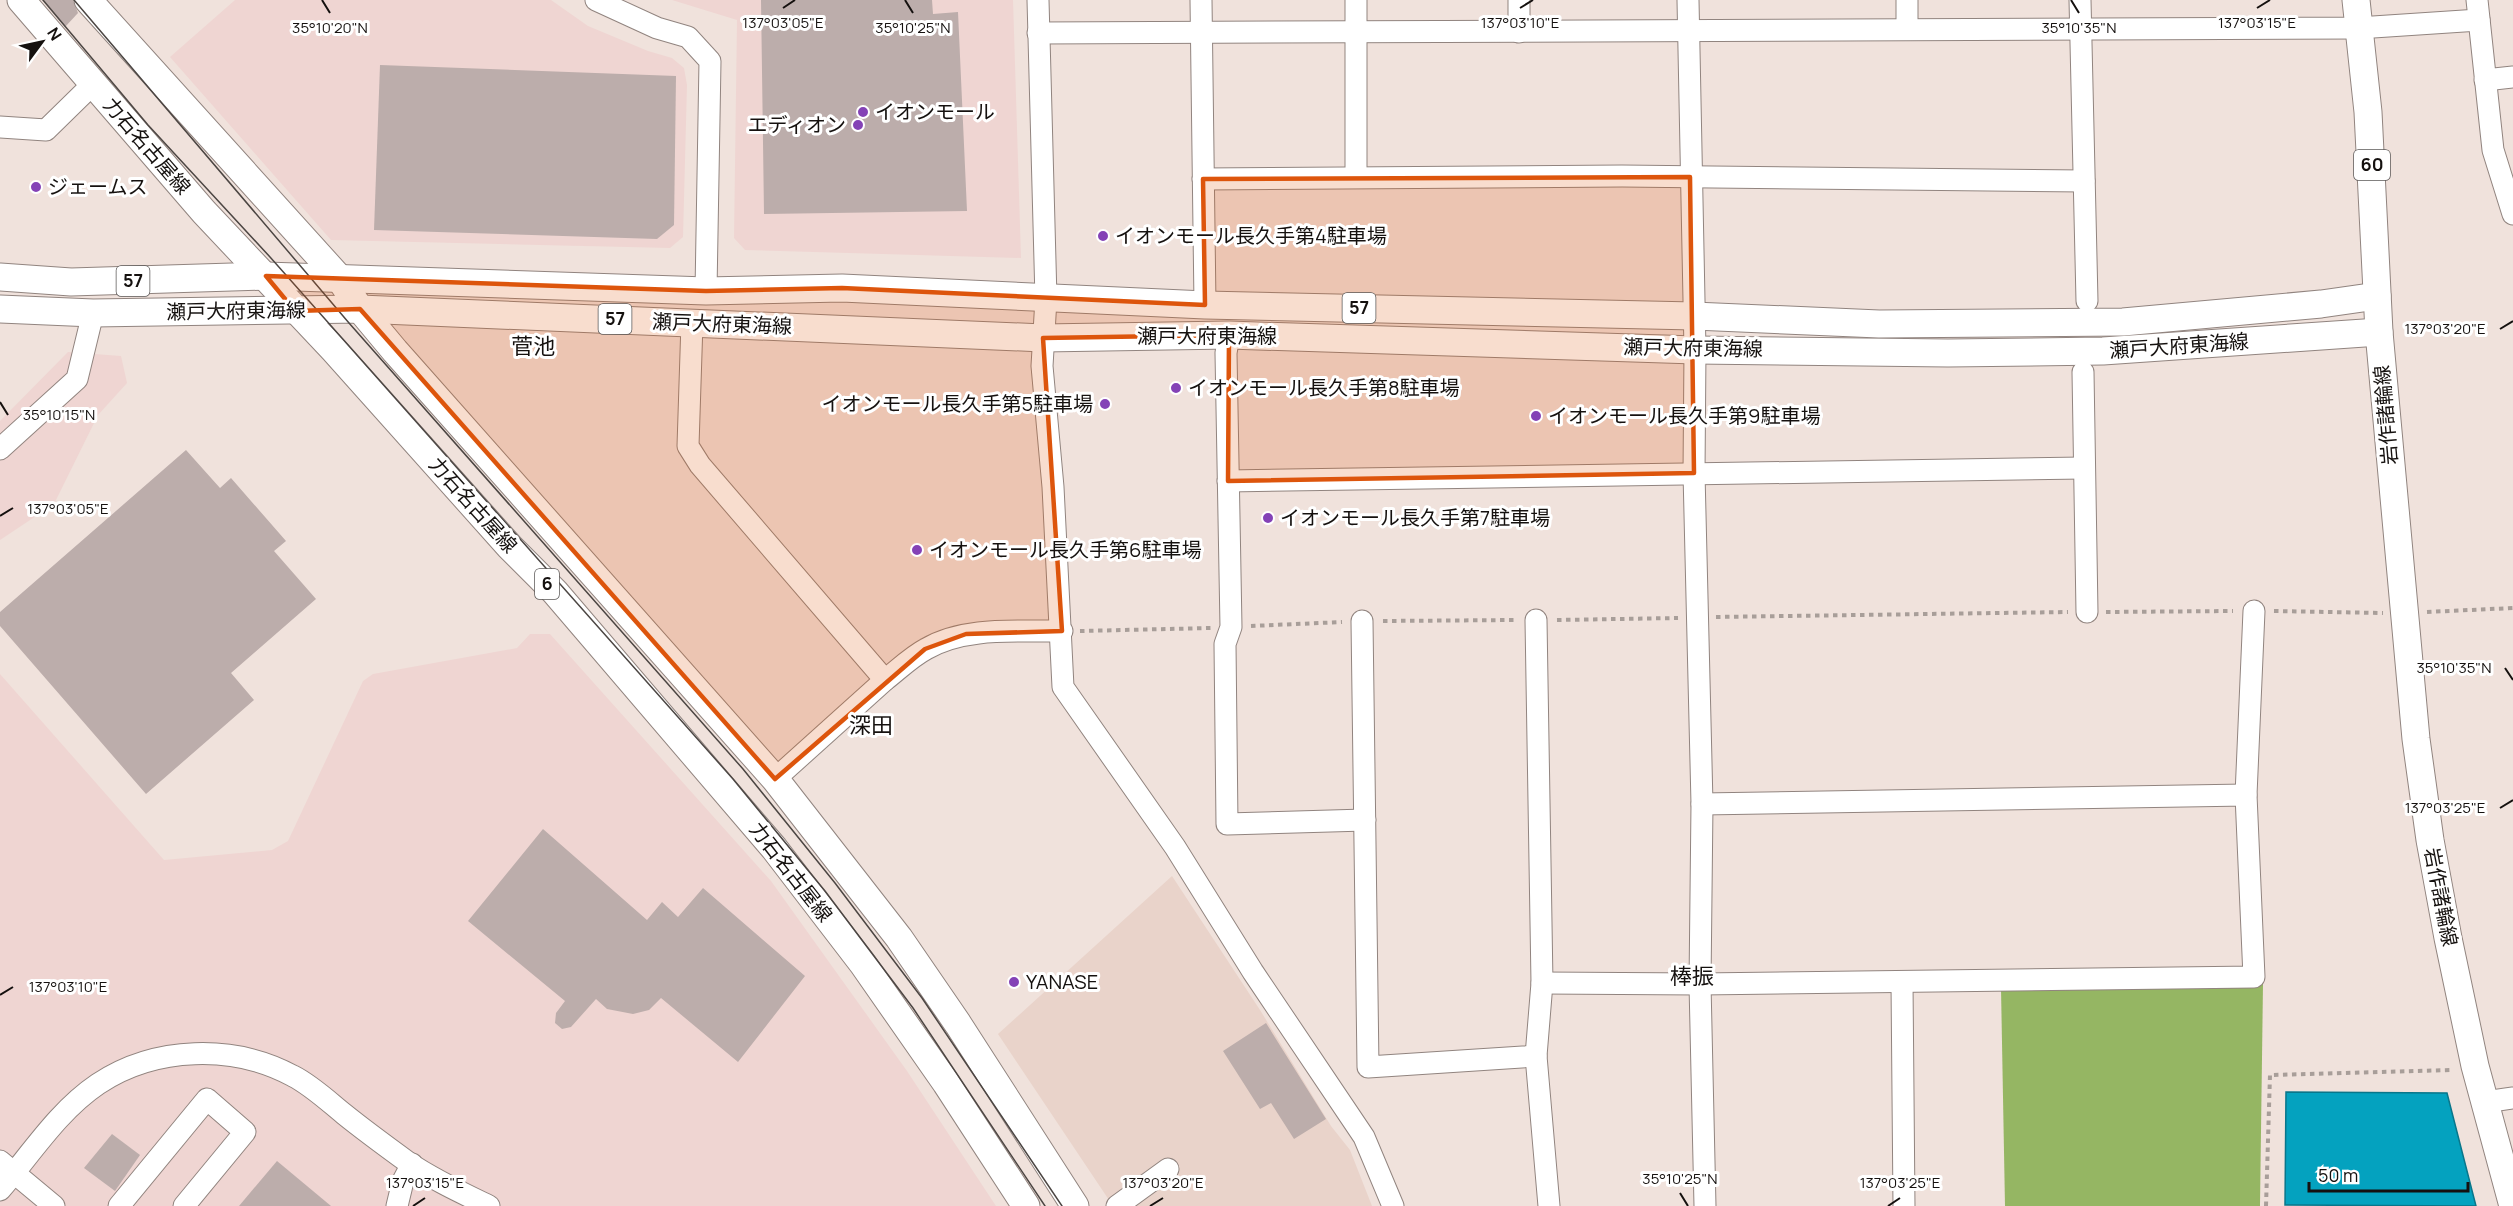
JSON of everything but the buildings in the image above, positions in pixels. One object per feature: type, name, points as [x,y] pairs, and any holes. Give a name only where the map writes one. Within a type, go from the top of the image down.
[{"type":"main road","name":"力石名古屋線","points":[[21,0],[204,212],[334,350],[510,547],[555,592],[774,848],[875,982],[946,1083],[1026,1206]]},
{"type":"main road","name":"6","points":[[88,0],[340,279],[360,309],[775,779],[899,938],[958,1024],[1075,1206]]},
{"type":"main road","name":"60","points":[[2356,0],[2368,112],[2379,332]]},
{"type":"main road","name":"瀬戸大府東海線","points":[[0,277],[71,282],[266,276],[706,291],[843,288],[1205,305],[1694,316],[1879,324],[2123,322],[2321,304],[2377,296]]},
{"type":"main road","name":"瀬戸大府東海線","points":[[0,309],[93,313],[360,309],[1043,338],[1229,335],[1695,350],[1948,354],[2103,351],[2379,332]]},
{"type":"main road","name":"岩作諸輪線","points":[[2379,332],[2416,739],[2430,840],[2448,938],[2485,1102],[2513,1206]]},
{"type":"street","points":[[596,0],[657,28],[688,37],[710,62],[706,291]]},
{"type":"street","points":[[1038,0],[1046,299],[1042,366],[1053,487],[1063,687],[1175,847],[1253,972],[1365,1137],[1393,1206]]},
{"type":"street","points":[[1201,0],[1205,305]]},
{"type":"street","points":[[1356,0],[1356,177]]},
{"type":"street","points":[[1519,0],[1519,33]]},
{"type":"street","points":[[1688,0],[1695,350],[1694,473],[1702,804],[1701,984],[1705,1206]]},
{"type":"street","points":[[1907,0],[1907,29]]},
{"type":"street","points":[[2080,0],[2087,301]]},
{"type":"street","points":[[1038,33],[1356,34],[2358,28],[2478,10],[2493,150],[2513,214]]},
{"type":"street","points":[[2485,80],[2513,77]]},
{"type":"street","points":[[0,127],[46,130],[93,84]]},
{"type":"street","points":[[1203,179],[1690,177],[2084,181]]},
{"type":"street","points":[[0,449],[77,379],[93,313]]},
{"type":"street","points":[[692,322],[688,446],[700,465],[885,680]]},
{"type":"street","points":[[1229,335],[1226,353],[1231,627],[1225,644],[1227,824],[1365,820]]},
{"type":"street","points":[[2083,372],[2088,612]]},
{"type":"street","points":[[1228,481],[2084,468]]},
{"type":"street","points":[[1542,983],[1701,984],[2254,977],[2246,795],[2254,611]]},
{"type":"street","points":[[1536,620],[1542,983],[1536,1056],[1549,1206]]},
{"type":"street","points":[[1362,621],[1368,1067],[1536,1056]]},
{"type":"street","points":[[775,779],[885,680],[925,649],[943,640],[966,634],[1062,631]]},
{"type":"street","points":[[1702,804],[2246,795]]},
{"type":"street","points":[[1902,982],[1904,1206]]},
{"type":"street","points":[[0,1190],[7,1167],[75,1102],[98,1084],[149,1060],[183,1053],[248,1058],[280,1069],[310,1087],[412,1164],[444,1184],[489,1206]]},
{"type":"street","points":[[2485,1102],[2513,1098]]},
{"type":"street","points":[[121,1205],[207,1099],[245,1132],[184,1206]]},
{"type":"street","points":[[397,1206],[403,1181],[412,1164]]},
{"type":"street","points":[[7,1167],[54,1206]]},
{"type":"street","points":[[1117,1206],[1168,1168]]},
{"type":"path","points":[[1062,631],[1362,621],[2088,612],[2404,613],[2513,608]]},
{"type":"path","points":[[2266,1206],[2270,1075],[2456,1070]]},
{"type":"highlighted area","points":[[1690,177],[1694,473],[1228,481],[1229,335],[1043,338],[1062,631],[966,634],[925,649],[775,779],[360,309],[295,311],[266,276],[706,291],[842,288],[1205,305],[1203,179]]},
{"type":"shaded area","points":[[235,0],[551,0],[588,26],[648,51],[672,58],[684,68],[687,85],[683,237],[670,248],[331,240],[170,57]]},
{"type":"shaded area","points":[[672,0],[1013,0],[1021,258],[745,250],[734,238],[737,20]]},
{"type":"shaded area","points":[[68,352],[121,356],[127,383],[98,415],[54,504],[0,540],[0,421]]},
{"type":"shaded area","points":[[530,634],[550,634],[771,881],[907,1071],[996,1206],[0,1206],[0,674],[164,860],[272,850],[288,841],[363,681],[373,674],[517,648]]},
{"type":"shaded area","points":[[1172,876],[1260,1010],[1331,1126],[1350,1150],[1372,1206],[1113,1206],[998,1034]]},
{"type":"green space","points":[[2263,984],[2260,1206],[2005,1206],[2001,988]]},
{"type":"water","points":[[2286,1092],[2447,1093],[2476,1206],[2285,1205]]},
{"type":"tram line","points":[[43,0],[148,125],[270,257],[733,779],[825,891],[913,1008],[1045,1206]]},
{"type":"tram line","points":[[74,0],[349,323],[743,769],[835,883],[922,998],[1062,1206]]},
{"type":"place","name":"イオンモール","points":[[863,112]]},
{"type":"place","name":"エディオン","points":[[858,125]]},
{"type":"place","name":"ジェームス","points":[[36,187]]},
{"type":"place","name":"イオンモール長久手第4駐車場","points":[[1103,236]]},
{"type":"place","name":"イオンモール長久手第8駐車場","points":[[1176,388]]},
{"type":"place","name":"イオンモール長久手第5駐車場","points":[[1105,404]]},
{"type":"place","name":"イオンモール長久手第9駐車場","points":[[1536,416]]},
{"type":"place","name":"イオンモール長久手第7駐車場","points":[[1268,518]]},
{"type":"place","name":"イオンモール長久手第6駐車場","points":[[917,550]]},
{"type":"place","name":"YANASE","points":[[1014,982]]},
{"type":"district","name":"菅池","points":[[533,346]]},
{"type":"district","name":"深田","points":[[871,725]]},
{"type":"district","name":"棒振","points":[[1692,976]]}]
